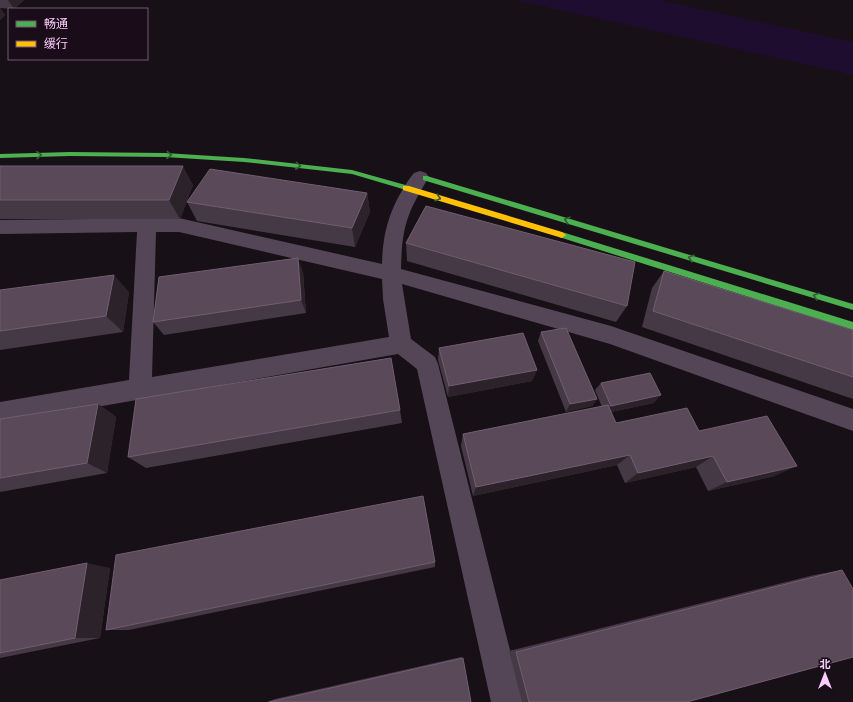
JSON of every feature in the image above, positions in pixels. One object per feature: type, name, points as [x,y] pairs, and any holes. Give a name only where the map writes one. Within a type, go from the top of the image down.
[{"type":"main road","points":[[0,156],[70,154],[165,155],[244,160],[414,180],[578,223],[853,307]]},
{"type":"main road","points":[[414,180],[589,243],[853,326]]},
{"type":"street","points":[[414,180],[396,221],[391,253],[393,308],[401,344],[427,364],[507,702]]},
{"type":"street","points":[[140,389],[147,225]]},
{"type":"street","points":[[0,227],[179,225],[392,274],[611,335],[853,420]]},
{"type":"street","points":[[0,412],[401,344]]},
{"type":"shaded area","points":[[514,0],[659,0],[853,42],[853,75]]},
{"type":"building","points":[[0,166],[183,166],[169,200],[0,200]]},
{"type":"building","points":[[210,169],[367,193],[352,228],[187,202]]},
{"type":"building","points":[[426,206],[635,262],[627,306],[406,243]]},
{"type":"building","points":[[298,258],[301,300],[153,322],[159,277]]},
{"type":"building","points":[[664,271],[853,330],[853,377],[653,311]]},
{"type":"building","points":[[114,275],[106,316],[0,331],[0,290]]},
{"type":"building","points":[[566,328],[597,399],[570,404],[541,332]]},
{"type":"building","points":[[523,333],[537,370],[449,386],[439,348]]},
{"type":"building","points":[[391,358],[400,410],[128,457],[136,399]]},
{"type":"building","points":[[650,373],[661,395],[611,406],[601,383]]},
{"type":"building","points":[[98,404],[87,463],[0,478],[0,419]]},
{"type":"building","points":[[608,405],[616,423],[687,408],[699,431],[767,416],[797,466],[727,482],[713,456],[638,473],[630,455],[476,487],[463,434]]},
{"type":"building","points":[[423,496],[435,562],[106,630],[116,555]]},
{"type":"building","points":[[87,563],[75,638],[0,653],[0,580]]},
{"type":"building","points":[[842,570],[853,589],[853,657],[687,702],[529,702],[516,652]]},
{"type":"building","points":[[463,658],[471,702],[269,702]]},
{"type":"traffic: fast","points":[[0,156],[70,154],[165,155],[244,160],[352,172],[406,188]]},
{"type":"traffic: fast","points":[[425,178],[853,307]]},
{"type":"traffic: fast","points":[[562,235],[853,326]]},
{"type":"traffic: slow","points":[[406,188],[562,235]]}]
